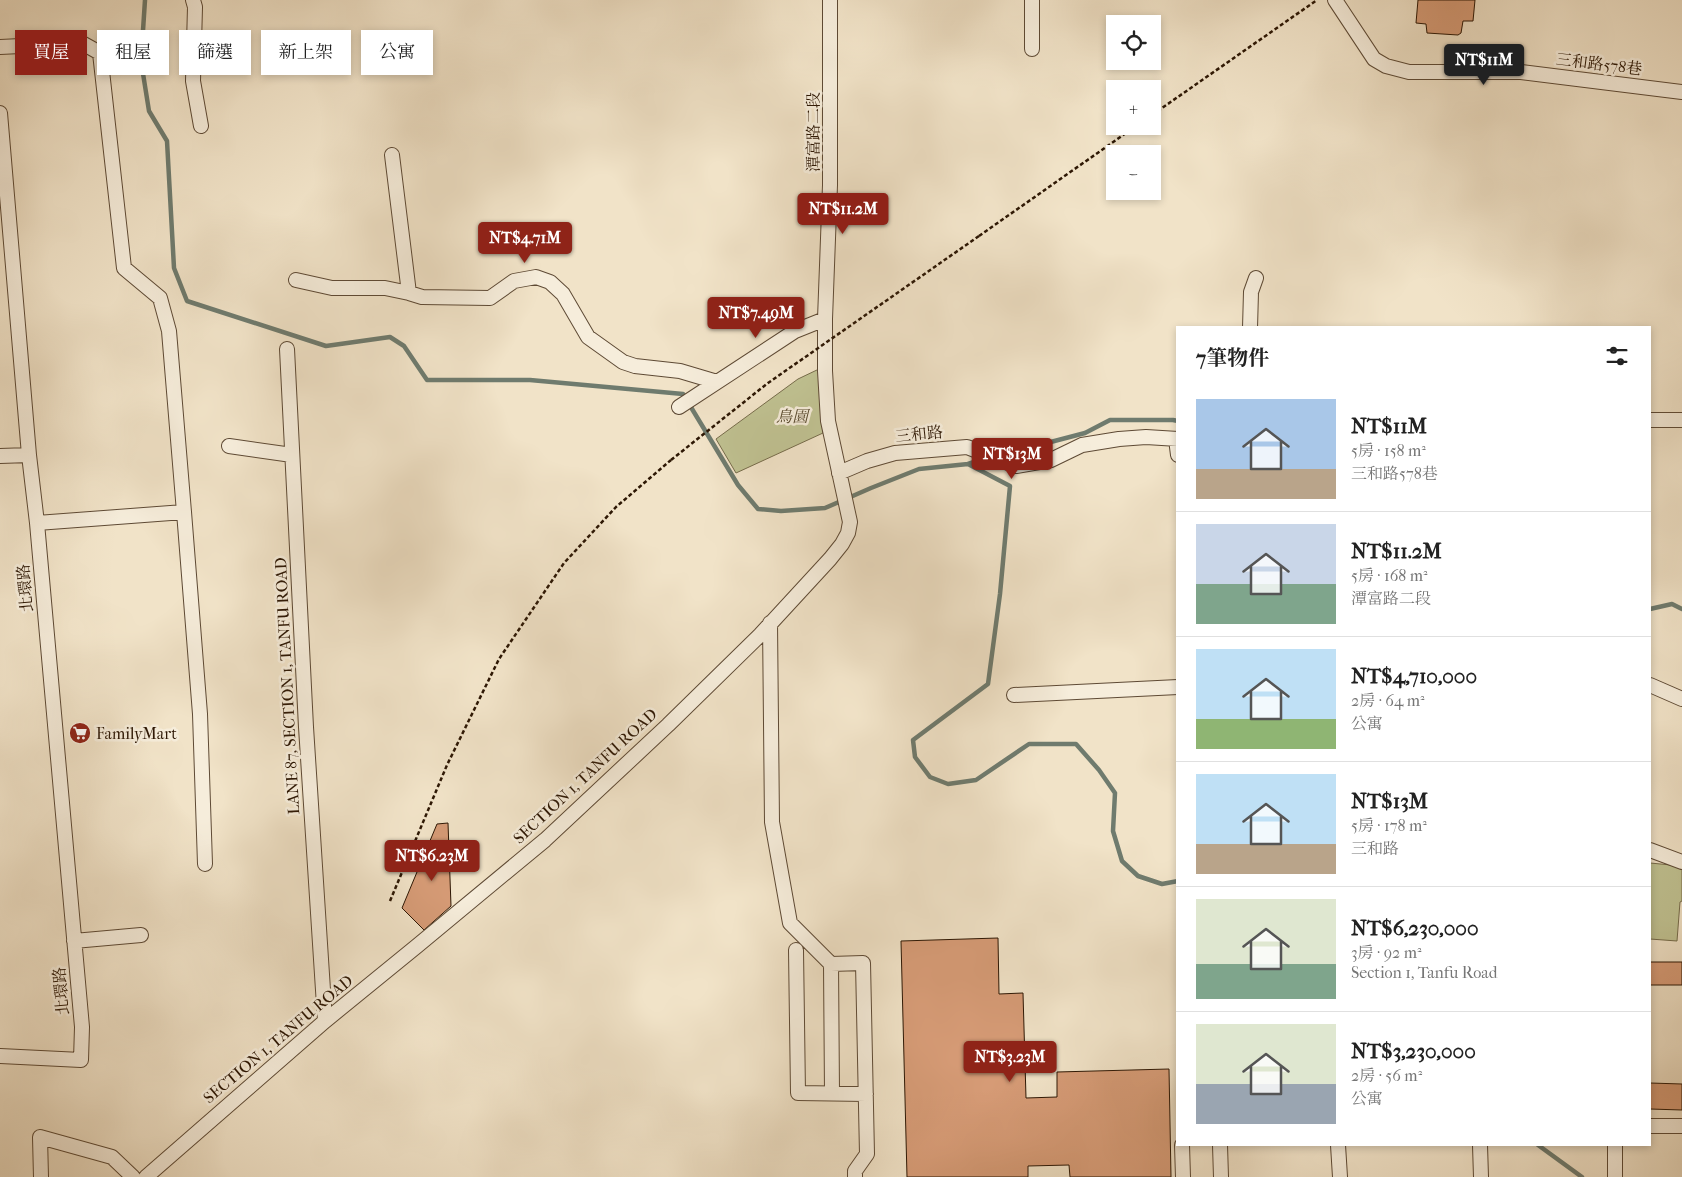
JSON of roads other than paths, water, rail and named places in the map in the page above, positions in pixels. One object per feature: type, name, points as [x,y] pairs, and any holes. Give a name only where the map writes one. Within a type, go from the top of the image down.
[{"type":"street","points":[[193,0],[195,7],[193,81],[201,126]]},
{"type":"street","name":"潭富路二段","points":[[830,0],[830,185],[825,371],[828,421],[848,508]]},
{"type":"street","points":[[1032,0],[1032,49]]},
{"type":"street","name":"三和路578巷","points":[[1335,0],[1374,59],[1386,66],[1409,72],[1522,72],[1682,92]]},
{"type":"street","points":[[0,47],[82,43],[100,53],[124,268],[160,298],[169,331],[200,714],[205,864]]},
{"type":"street","name":"北環路","points":[[0,113],[29,455],[37,523],[82,1027],[81,1060],[0,1056]]},
{"type":"street","points":[[392,155],[410,293]]},
{"type":"street","points":[[296,280],[332,288],[384,288],[422,297],[490,298],[514,281],[536,277],[550,282],[564,294],[588,337],[623,362],[635,366],[680,371],[716,382]]},
{"type":"street","points":[[1250,326],[1251,292],[1256,278]]},
{"type":"street","points":[[681,406],[795,331],[825,319]]},
{"type":"street","name":"LANE 87, SECTION 1, TANFU ROAD","points":[[287,349],[306,727],[325,1021]]},
{"type":"street","points":[[1651,420],[1682,420]]},
{"type":"street","name":"三和路","points":[[841,479],[867,462],[895,453],[967,447],[1016,466],[1051,460],[1082,445],[1110,440],[1146,437],[1176,439]]},
{"type":"street","points":[[229,446],[292,455]]},
{"type":"street","points":[[0,456],[29,455]]},
{"type":"street","name":"SECTION 1, TANFU ROAD","points":[[146,1177],[325,1021],[544,840],[668,725],[770,623],[830,559],[848,533],[850,522],[848,508]]},
{"type":"street","points":[[37,523],[184,512]]},
{"type":"street","points":[[770,623],[772,822],[790,923],[832,964],[832,1093]]},
{"type":"street","points":[[1651,685],[1682,698]]},
{"type":"street","points":[[1014,695],[1176,687]]},
{"type":"street","points":[[1651,850],[1682,862]]},
{"type":"street","points":[[74,941],[141,935]]},
{"type":"street","points":[[796,950],[798,1092],[866,1094]]},
{"type":"street","points":[[832,964],[863,962],[867,1154],[855,1171],[855,1177]]},
{"type":"street","points":[[1651,1126],[1682,1126]]},
{"type":"street","points":[[41,1177],[40,1137],[112,1156],[133,1177]]},
{"type":"street","points":[[1182,1146],[1183,1177]]},
{"type":"street","points":[[1220,1146],[1222,1177]]},
{"type":"street","points":[[1338,1146],[1340,1177]]},
{"type":"street","points":[[1480,1146],[1481,1177]]},
{"type":"street","points":[[1614,1177],[1615,1146]]},
{"type":"waterway","points":[[145,0],[141,61],[149,111],[167,141],[174,268],[187,301],[326,346],[390,337],[404,346],[427,380],[530,380],[683,394],[738,485],[758,509],[781,511],[825,508],[919,469],[968,464],[1010,486],[1000,594],[988,684],[913,740],[915,757],[930,777],[948,784],[976,780],[1029,744],[1076,744],[1099,770],[1115,793],[1113,831],[1122,861],[1138,876],[1162,884],[1176,881]]},
{"type":"waterway","points":[[996,454],[1019,445],[1043,444],[1085,433],[1110,420],[1176,421]]},
{"type":"waterway","points":[[968,464],[986,458]]},
{"type":"waterway","points":[[1651,609],[1672,604],[1682,609]]},
{"type":"waterway","points":[[1539,1146],[1582,1177]]},
{"type":"place","name":"FamilyMart","points":[[80,733]]},
{"type":"park label","name":"鳥園","points":[[792,416]]}]
